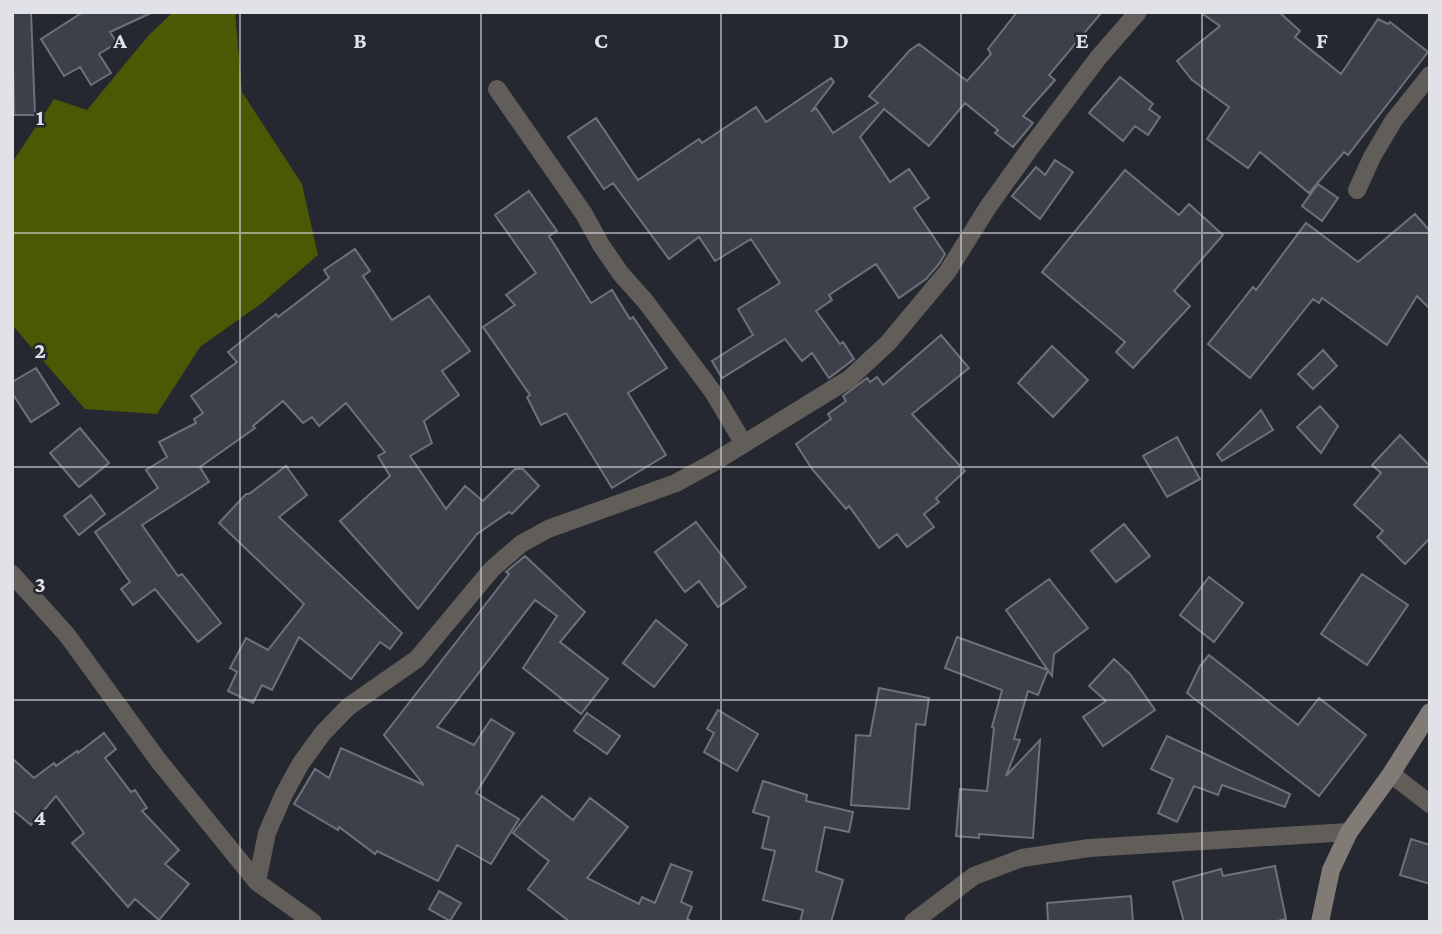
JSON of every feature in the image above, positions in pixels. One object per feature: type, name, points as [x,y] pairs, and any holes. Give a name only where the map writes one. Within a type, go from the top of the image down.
[{"type":"street","points":[[257,882],[267,833],[279,804],[301,763],[323,733],[348,707],[417,659],[492,569],[508,554],[548,529],[676,483],[849,379],[888,343],[948,271],[988,207],[1089,69],[1138,12]]},
{"type":"street","points":[[1357,190],[1372,157],[1394,120],[1430,75]]},
{"type":"street","points":[[497,89],[584,214],[621,274],[646,302],[713,393],[744,444]]},
{"type":"street","points":[[12,574],[67,635],[158,760],[257,882],[313,922]]},
{"type":"street","points":[[1320,922],[1331,870],[1349,832],[1391,774],[1430,712]]},
{"type":"street","points":[[1391,774],[1430,804]]},
{"type":"street","points":[[913,922],[974,876],[1022,858],[1088,848],[1349,832]]},
{"type":"green space","points":[[173,12],[235,12],[242,92],[302,184],[318,255],[262,303],[200,347],[157,414],[85,409],[12,325],[12,163],[54,99],[87,110],[148,36]]},
{"type":"building","points":[[12,12],[31,12],[35,115],[14,115]]},
{"type":"building","points":[[83,12],[153,12],[110,32],[117,43],[99,54],[111,73],[91,85],[80,67],[64,76],[41,39]]},
{"type":"building","points":[[1017,12],[1102,12],[1049,75],[1055,80],[1023,116],[1033,123],[1013,147],[995,133],[998,130],[965,103],[929,146],[884,109],[860,137],[890,182],[909,169],[929,198],[914,208],[945,254],[939,264],[926,279],[899,298],[876,264],[829,295],[832,300],[816,311],[854,359],[829,378],[812,353],[802,361],[785,339],[722,378],[712,361],[753,335],[738,309],[780,283],[751,239],[715,261],[699,237],[669,259],[613,183],[604,189],[568,137],[596,118],[638,180],[699,139],[702,143],[756,107],[766,122],[831,78],[834,82],[811,112],[816,108],[833,133],[878,103],[869,96],[910,50],[919,44],[967,81],[991,54],[988,49]]},
{"type":"building","points":[[1200,12],[1279,12],[1300,31],[1295,37],[1341,74],[1378,19],[1388,24],[1390,22],[1428,52],[1348,155],[1344,152],[1309,193],[1260,152],[1248,168],[1207,139],[1229,107],[1192,80],[1177,61],[1220,26]]},
{"type":"building","points":[[1120,77],[1153,104],[1149,109],[1160,117],[1148,135],[1135,126],[1123,141],[1089,113]]},
{"type":"building","points":[[1055,160],[1073,172],[1040,219],[1012,196],[1036,167],[1045,175]]},
{"type":"building","points":[[1125,170],[1179,215],[1189,204],[1223,235],[1174,291],[1190,306],[1133,368],[1116,352],[1125,342],[1042,272]]},
{"type":"building","points":[[1318,184],[1338,198],[1322,221],[1302,206]]},
{"type":"building","points":[[529,191],[557,231],[549,236],[591,303],[612,290],[667,368],[628,393],[666,455],[612,488],[566,413],[541,425],[527,397],[530,395],[483,327],[515,305],[506,295],[536,273],[495,215]]},
{"type":"building","points":[[1415,214],[1430,231],[1430,309],[1417,296],[1387,345],[1322,298],[1319,303],[1313,299],[1250,378],[1208,344],[1253,287],[1256,290],[1306,223],[1358,262]]},
{"type":"building","points":[[355,249],[370,271],[363,276],[392,320],[429,296],[470,351],[442,371],[459,395],[424,421],[432,443],[410,456],[446,509],[465,486],[483,501],[515,469],[523,469],[539,486],[512,514],[509,512],[477,534],[418,609],[340,521],[390,476],[378,456],[385,452],[346,403],[319,426],[312,417],[303,423],[283,401],[253,426],[255,428],[200,467],[209,482],[142,525],[178,576],[182,574],[221,623],[198,642],[155,589],[133,605],[121,589],[130,582],[95,532],[158,488],[146,470],[167,457],[159,442],[196,423],[194,419],[203,413],[191,396],[237,362],[228,352],[276,314],[278,317],[329,278],[324,270]]},
{"type":"building","points":[[941,335],[969,368],[912,414],[965,471],[936,498],[939,502],[924,514],[934,527],[907,547],[897,534],[879,548],[849,506],[846,509],[812,469],[796,444],[831,419],[828,414],[846,401],[843,396],[867,378],[870,382],[877,377],[883,385]]},
{"type":"building","points":[[1052,346],[1088,380],[1053,417],[1018,383]]},
{"type":"building","points":[[1323,350],[1337,366],[1313,389],[1298,374]]},
{"type":"building","points":[[36,368],[59,404],[31,422],[12,393],[12,382]]},
{"type":"building","points":[[1320,406],[1338,426],[1321,453],[1297,427]]},
{"type":"building","points":[[1261,410],[1273,430],[1222,461],[1217,454]]},
{"type":"building","points":[[80,428],[109,463],[79,487],[50,453]]},
{"type":"building","points":[[1400,435],[1430,466],[1430,538],[1405,564],[1377,537],[1383,531],[1354,505],[1381,473],[1372,465]]},
{"type":"building","points":[[1177,437],[1200,479],[1167,497],[1143,456]]},
{"type":"building","points":[[286,466],[307,495],[279,517],[402,633],[390,649],[380,642],[351,679],[299,637],[272,690],[262,685],[253,703],[228,691],[237,672],[230,668],[246,638],[268,650],[304,604],[219,523],[246,494]]},
{"type":"building","points":[[91,495],[105,514],[79,535],[64,516]]},
{"type":"building","points":[[696,522],[746,587],[718,607],[699,581],[685,592],[655,552]]},
{"type":"building","points":[[1124,524],[1150,556],[1116,582],[1091,551]]},
{"type":"building","points":[[525,556],[585,612],[560,642],[608,679],[581,714],[523,668],[557,616],[535,600],[437,727],[474,745],[491,719],[514,733],[476,793],[519,819],[491,864],[457,845],[438,881],[377,851],[375,854],[339,827],[338,830],[294,804],[315,769],[329,778],[341,748],[424,785],[384,735],[509,574],[506,572]]},
{"type":"building","points":[[1362,574],[1408,605],[1367,665],[1321,634]]},
{"type":"building","points":[[1209,577],[1243,603],[1214,642],[1180,615]]},
{"type":"building","points":[[1049,579],[1088,628],[1054,654],[1052,676],[1006,610]]},
{"type":"building","points":[[656,620],[687,645],[654,687],[623,663]]},
{"type":"building","points":[[957,637],[1048,670],[1038,695],[1028,691],[1014,739],[1020,740],[1006,776],[1040,740],[1033,838],[979,834],[979,838],[956,836],[960,789],[987,791],[992,727],[1002,690],[945,668]]},
{"type":"building","points":[[1209,655],[1298,725],[1319,698],[1366,735],[1319,796],[1187,693],[1200,666]]},
{"type":"building","points":[[1114,659],[1130,674],[1155,710],[1103,746],[1083,717],[1106,701],[1089,686]]},
{"type":"building","points":[[879,688],[929,698],[925,725],[916,724],[909,809],[851,805],[856,735],[870,736]]},
{"type":"building","points":[[718,710],[758,734],[737,771],[704,752],[714,733],[707,729]]},
{"type":"building","points":[[587,713],[620,736],[607,754],[574,731]]},
{"type":"building","points":[[104,733],[116,749],[105,758],[131,792],[135,790],[147,808],[142,811],[179,850],[165,864],[189,884],[159,920],[135,899],[128,907],[72,843],[84,833],[56,796],[31,825],[12,809],[12,758],[34,778],[54,763],[56,766],[77,751],[78,753]]},
{"type":"building","points":[[1167,736],[1290,794],[1285,807],[1222,785],[1218,795],[1194,786],[1177,822],[1158,813],[1173,779],[1151,769]]},
{"type":"building","points":[[763,781],[807,795],[806,801],[853,812],[849,832],[825,827],[816,871],[843,880],[831,922],[800,922],[803,910],[763,900],[775,851],[762,848],[769,817],[753,812]]},
{"type":"building","points":[[542,796],[573,820],[590,798],[628,827],[587,878],[639,904],[642,897],[655,903],[671,864],[692,872],[681,902],[692,907],[687,919],[693,922],[570,922],[528,889],[549,861],[513,833]]},
{"type":"building","points":[[1411,839],[1430,845],[1430,884],[1400,875]]},
{"type":"building","points":[[1275,866],[1286,919],[1273,922],[1184,922],[1173,882],[1221,869],[1223,876]]},
{"type":"building","points":[[439,891],[461,903],[450,921],[429,909]]},
{"type":"building","points":[[1131,896],[1133,922],[1048,922],[1047,903]]}]
